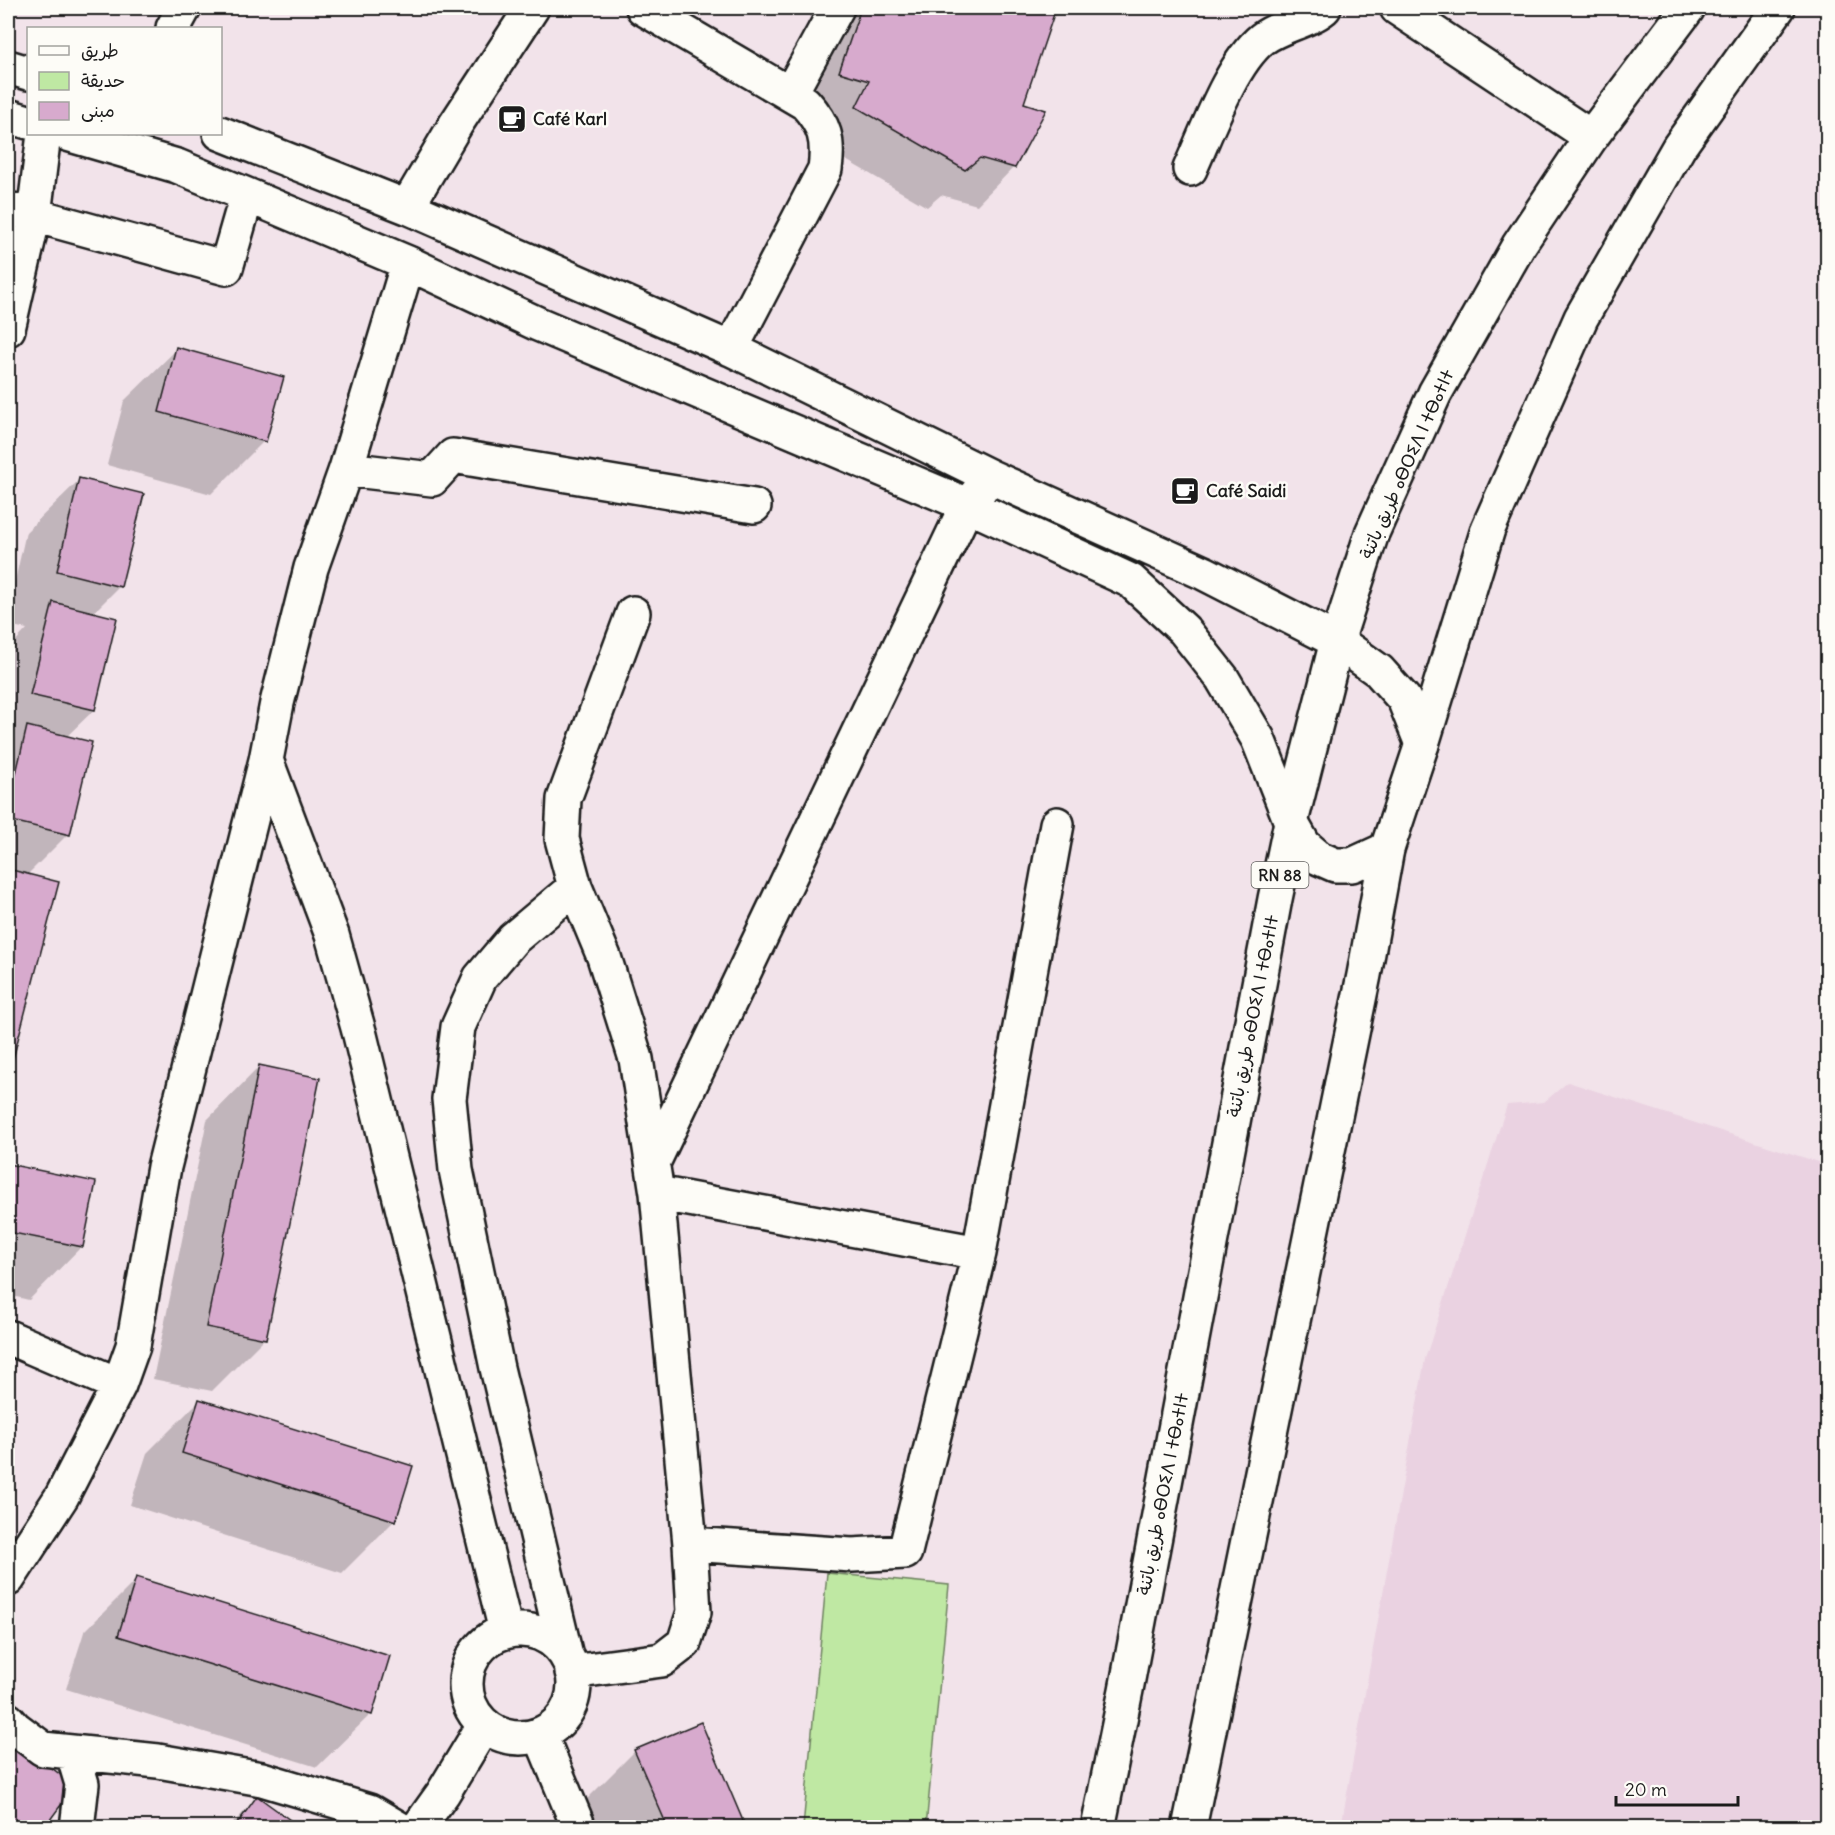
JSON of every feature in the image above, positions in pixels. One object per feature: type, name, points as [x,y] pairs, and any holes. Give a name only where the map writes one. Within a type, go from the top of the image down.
[{"type":"street","points":[[174,27],[184,8]]},
{"type":"street","points":[[407,207],[456,124],[532,8]]},
{"type":"street","points":[[643,8],[805,103],[818,117],[825,134],[828,152],[825,169],[731,349]]},
{"type":"street","points":[[790,94],[837,8]]},
{"type":"street","points":[[1190,169],[1239,64],[1262,40],[1324,8]]},
{"type":"street","points":[[1396,8],[1591,137]]},
{"type":"street","name":"طريق باتنة ⴰⴱⵔⵉⴷ ⵏ ⵜⴱⴰⵜⵏⵜ","points":[[1098,1827],[1291,822],[1337,641],[1372,533],[1435,393],[1519,245],[1591,137],[1688,8]]},
{"type":"street","points":[[1189,1827],[1364,975],[1387,849],[1488,530],[1581,318],[1679,147],[1778,8]]},
{"type":"street","points":[[8,67],[27,73]]},
{"type":"street","points":[[8,117],[27,122]]},
{"type":"street","points":[[222,134],[407,207],[731,349],[991,477],[1204,573],[1337,641],[1379,671],[1404,699],[1422,744]]},
{"type":"street","points":[[8,329],[21,212],[44,135]]},
{"type":"street","points":[[75,135],[121,141],[408,262],[538,324],[967,506],[1131,581],[1184,630],[1222,678],[1258,739],[1291,822],[1304,845],[1319,858],[1335,864],[1352,866],[1387,849]]},
{"type":"street","points":[[21,212],[226,268],[247,195]]},
{"type":"street","points":[[8,1579],[62,1496],[120,1385],[133,1346],[164,1167],[266,760],[277,703],[311,568],[345,469],[408,262]]},
{"type":"street","points":[[345,469],[432,479],[453,456],[754,506]]},
{"type":"street","points":[[655,1178],[967,506],[991,477]]},
{"type":"street","points":[[569,1664],[662,1660],[684,1643],[694,1612],[690,1544],[655,1178],[636,1059],[604,957],[575,887],[562,839],[564,799],[633,613]]},
{"type":"street","points":[[266,760],[332,934],[362,1046],[506,1631]]},
{"type":"street","points":[[690,1544],[852,1555],[905,1552],[979,1253],[1057,824]]},
{"type":"street","points":[[569,1664],[555,1642],[540,1633],[523,1629],[506,1631],[489,1639],[475,1653],[467,1671],[466,1691],[472,1709],[484,1725],[501,1735],[521,1738],[540,1734],[556,1724],[568,1709],[573,1691],[569,1664],[497,1368],[456,1170],[449,1099],[458,1027],[480,978],[513,939],[575,887]]},
{"type":"street","points":[[655,1178],[979,1253]]},
{"type":"street","points":[[8,1337],[120,1385]]},
{"type":"street","points":[[8,1720],[43,1749],[73,1754],[158,1761],[262,1779],[369,1811],[398,1827]]},
{"type":"street","points":[[418,1827],[443,1794],[484,1725]]},
{"type":"street","points":[[540,1734],[579,1827]]},
{"type":"street","points":[[73,1754],[82,1784],[77,1827]]},
{"type":"shaded area","points":[[1568,1082],[1827,1165],[1827,1827],[1341,1827],[1425,1359],[1507,1105],[1544,1102]]},
{"type":"green space","points":[[827,1573],[949,1585],[926,1827],[803,1827]]},
{"type":"building","points":[[861,8],[1056,8],[1024,103],[1046,110],[1015,168],[980,158],[965,170],[856,107],[869,81],[839,72]]},
{"type":"building","points":[[176,347],[284,377],[266,442],[159,412]]},
{"type":"building","points":[[79,478],[144,494],[121,587],[57,571]]},
{"type":"building","points":[[53,602],[117,618],[95,710],[30,695]]},
{"type":"building","points":[[27,726],[92,742],[70,835],[8,820],[8,808]]},
{"type":"building","points":[[8,869],[59,882],[8,1078]]},
{"type":"building","points":[[259,1065],[320,1078],[266,1339],[206,1327]]},
{"type":"building","points":[[8,1164],[96,1182],[83,1247],[8,1232]]},
{"type":"building","points":[[199,1399],[413,1466],[396,1521],[182,1453]]},
{"type":"building","points":[[136,1577],[390,1656],[372,1715],[118,1636]]},
{"type":"building","points":[[701,1722],[746,1828],[668,1828],[634,1750]]},
{"type":"building","points":[[18,1742],[75,1786],[44,1828],[8,1828],[8,1756]]},
{"type":"building","points":[[257,1796],[301,1828],[234,1828]]},
{"type":"place","name":"Café Karl","points":[[512,119]]},
{"type":"place","name":"Café Saidi","points":[[1185,491]]}]
